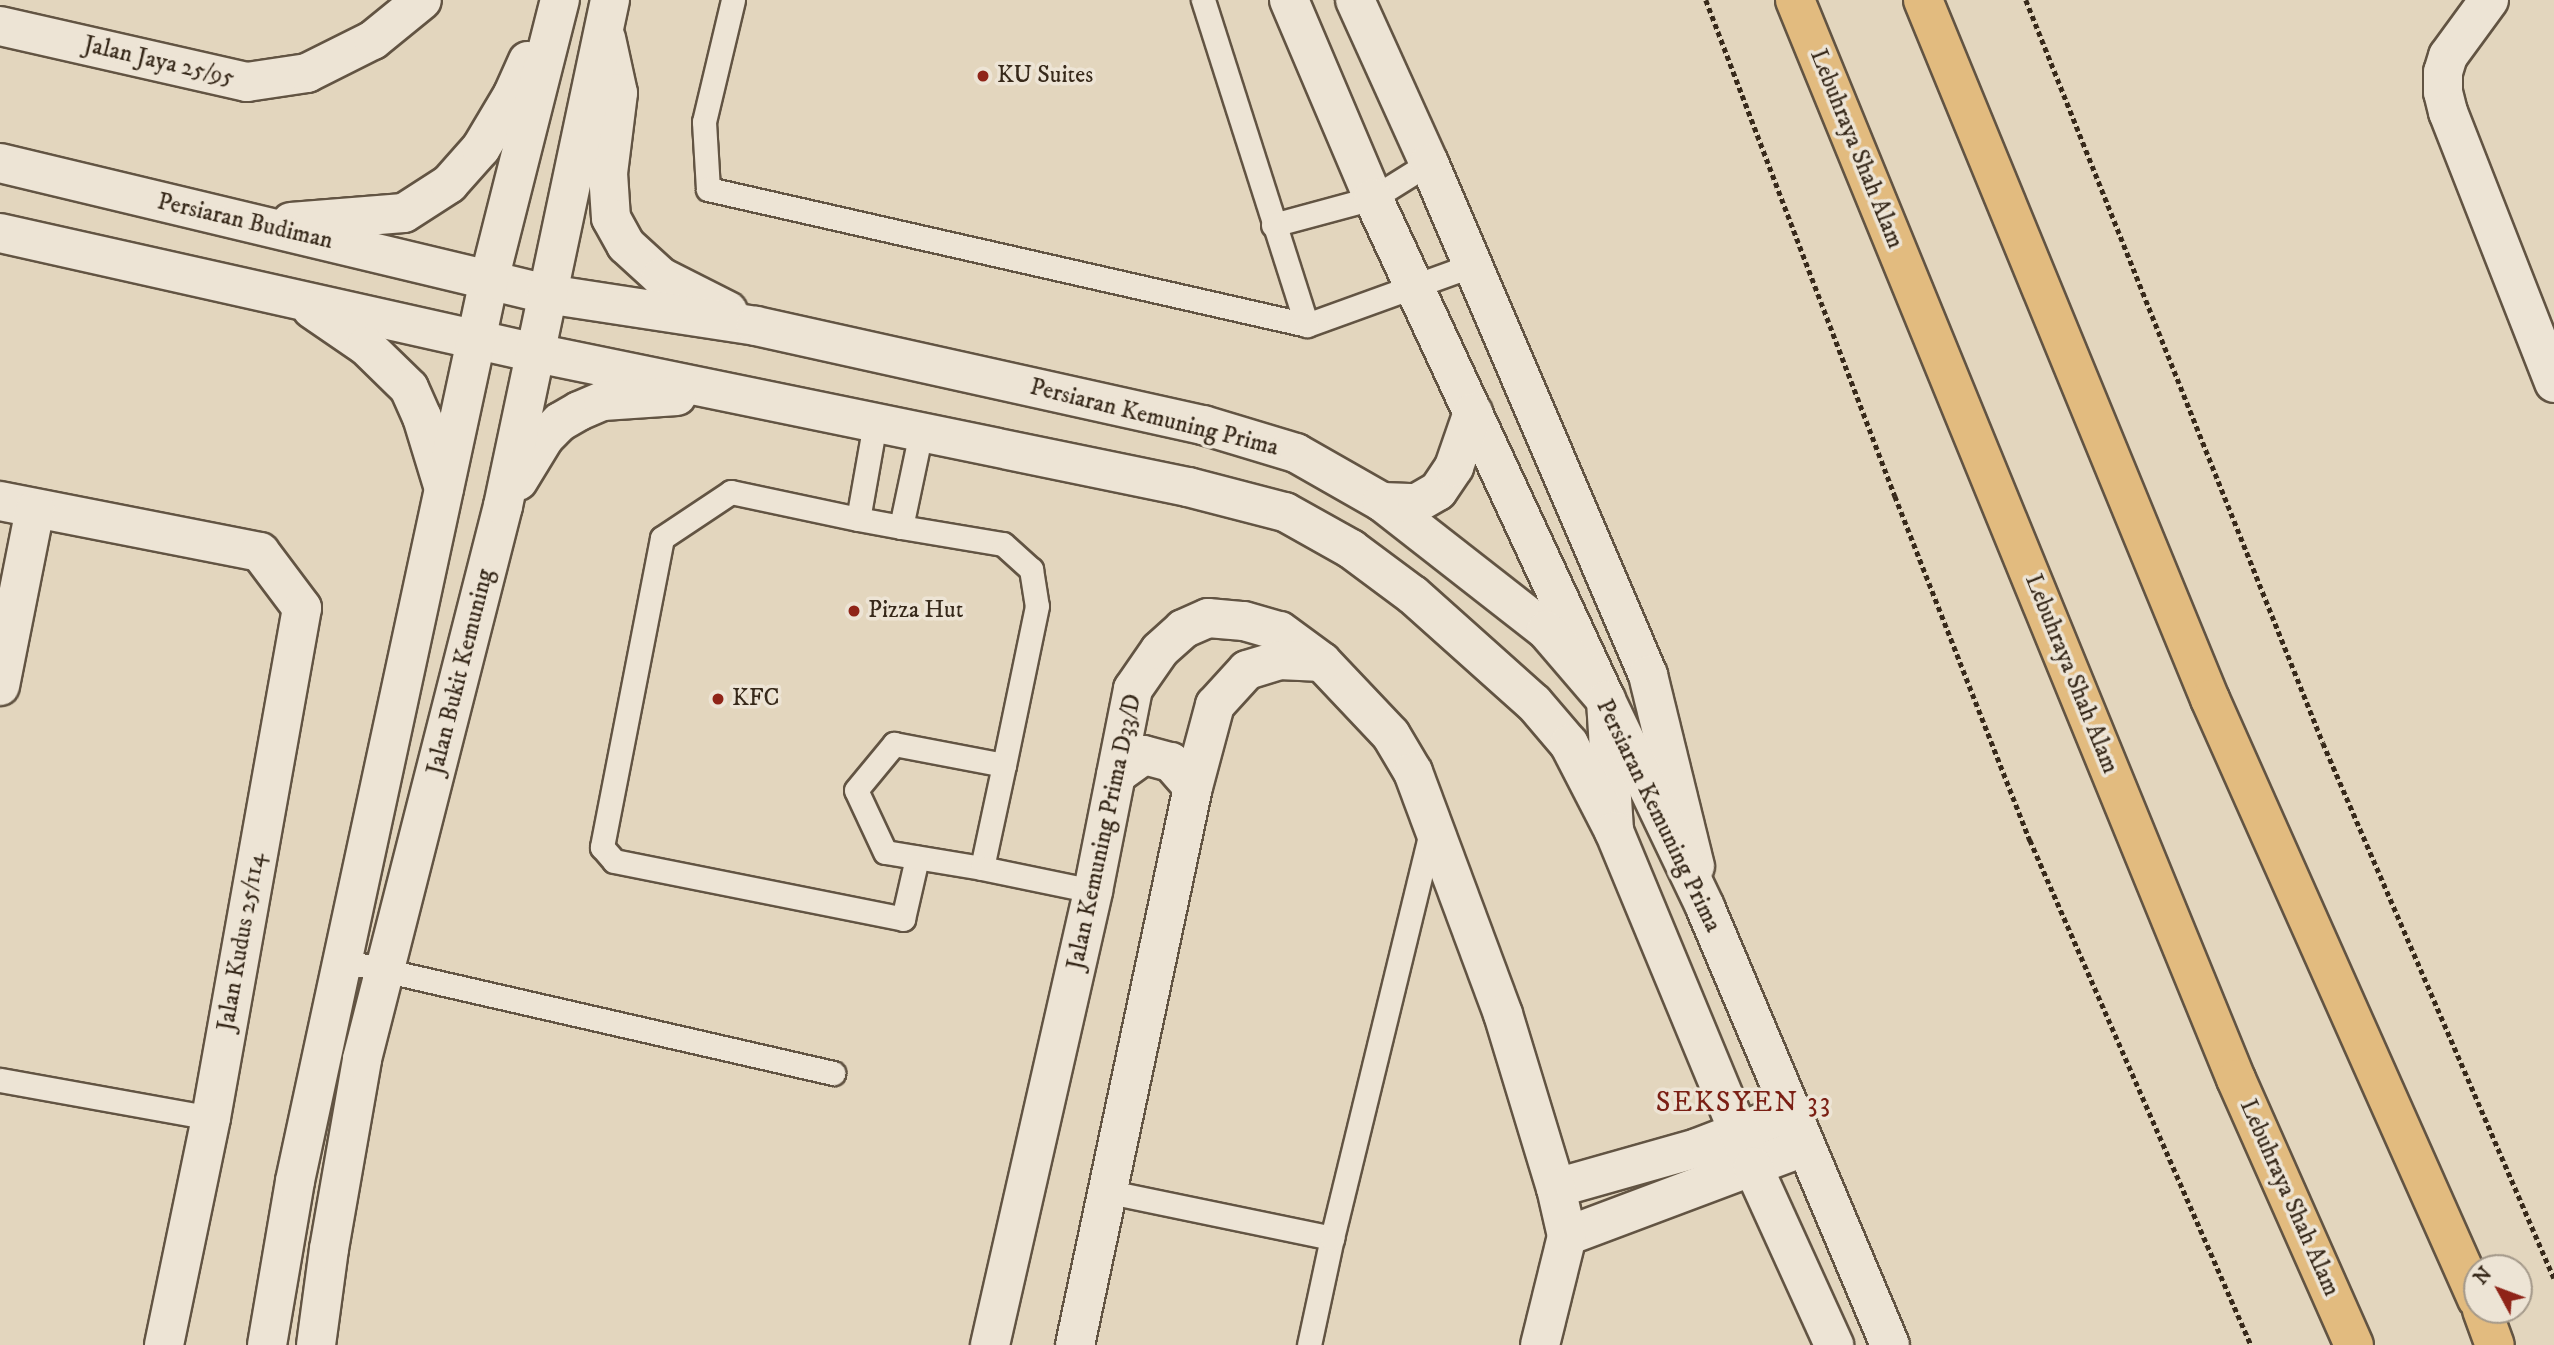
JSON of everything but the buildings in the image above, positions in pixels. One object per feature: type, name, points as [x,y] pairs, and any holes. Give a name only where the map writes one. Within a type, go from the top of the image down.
[{"type":"highway","name":"Lebuhraya Shah Alam","points":[[1795,0],[2236,1079],[2354,1345]]},
{"type":"highway","points":[[1923,0],[2210,699],[2463,1269]]},
{"type":"street","name":"Jalan Jaya 25/95","points":[[0,26],[247,82],[307,73],[373,40],[422,0]]},
{"type":"street","points":[[258,225],[404,213],[449,184],[481,148],[513,94],[554,0]]},
{"type":"street","name":"Jalan Bukit Kemuning","points":[[267,1345],[295,1181],[479,338],[489,280],[560,0]]},
{"type":"street","points":[[1289,0],[1373,198],[1606,701],[1614,831]]},
{"type":"street","points":[[1355,0],[1429,163],[1648,675],[1705,907]]},
{"type":"street","points":[[2489,0],[2448,56],[2443,72],[2443,92],[2448,112],[2554,383]]},
{"type":"street","points":[[607,13],[618,93],[608,173],[611,218],[626,245],[661,277],[756,326]]},
{"type":"street","name":"Jalan Bukit Kemuning","points":[[316,1345],[329,1249],[362,1059],[503,506],[607,13]]},
{"type":"street","name":"Persiaran Budiman","points":[[0,163],[547,294]]},
{"type":"street","points":[[0,233],[479,338]]},
{"type":"street","name":"Persiaran Kemuning Prima","points":[[547,294],[756,326],[1203,425],[1296,453],[1382,502],[1546,630],[1606,701],[1705,907],[1890,1345]]},
{"type":"street","points":[[295,297],[366,346],[409,388],[422,417],[445,491]]},
{"type":"street","name":"Persiaran Kemuning Prima","points":[[479,338],[536,353],[1188,487],[1285,512],[1351,549],[1413,595],[1534,703],[1569,744],[1614,831],[1746,1149],[1834,1345]]},
{"type":"street","points":[[503,506],[545,437],[559,422],[603,401],[671,396],[752,397]]},
{"type":"street","points":[[1382,502],[1418,503],[1438,491],[1454,467],[1473,412]]},
{"type":"street","points":[[0,686],[17,505]]},
{"type":"street","name":"Jalan Kudus 25/114","points":[[17,505],[260,552],[302,608],[211,1118],[164,1345]]},
{"type":"street","name":"Jalan Kemuning Prima D33/D","points":[[990,1345],[1093,891],[1133,689],[1160,650],[1183,629],[1208,618],[1244,621],[1280,631],[1322,662],[1391,735],[1413,772],[1503,1014],[1556,1188],[1567,1236]]},
{"type":"street","points":[[1075,1345],[1110,1192],[1194,787],[1215,705],[1247,670],[1279,660],[1322,662]]},
{"type":"street","points":[[1116,775],[1144,755],[1171,762],[1194,787]]},
{"type":"street","points":[[1539,1345],[1567,1236],[1746,1149],[1798,1130]]},
{"type":"street","points":[[1556,1188],[1746,1149]]},
{"type":"lane","points":[[733,0],[704,122],[708,189],[1307,325],[1473,265]]},
{"type":"lane","points":[[1203,0],[1307,325]]},
{"type":"lane","points":[[1273,225],[1373,198],[1429,163]]},
{"type":"lane","points":[[858,519],[875,423]]},
{"type":"lane","points":[[901,527],[921,432]]},
{"type":"lane","points":[[918,858],[903,919],[614,861],[601,846],[662,538],[731,492],[858,519],[1003,544],[1031,569],[1037,606],[982,868]]},
{"type":"lane","points":[[1004,765],[894,744],[856,790],[885,852],[982,868],[1093,891]]},
{"type":"lane","points":[[1309,1345],[1332,1238],[1432,826]]},
{"type":"lane","points":[[344,961],[833,1073]]},
{"type":"lane","points":[[0,1080],[211,1118]]},
{"type":"lane","points":[[1110,1192],[1332,1238]]},
{"type":"path","points":[[1706,0],[1895,496],[2030,840],[2251,1345]]},
{"type":"path","points":[[2026,0],[2323,743],[2554,1278]]},
{"type":"place","name":"KU Suites","points":[[983,76]]},
{"type":"place","name":"Pizza Hut","points":[[854,611]]},
{"type":"place","name":"KFC","points":[[718,699]]},
{"type":"district","name":"SEKSYEN 33","points":[[1744,1103]]}]
